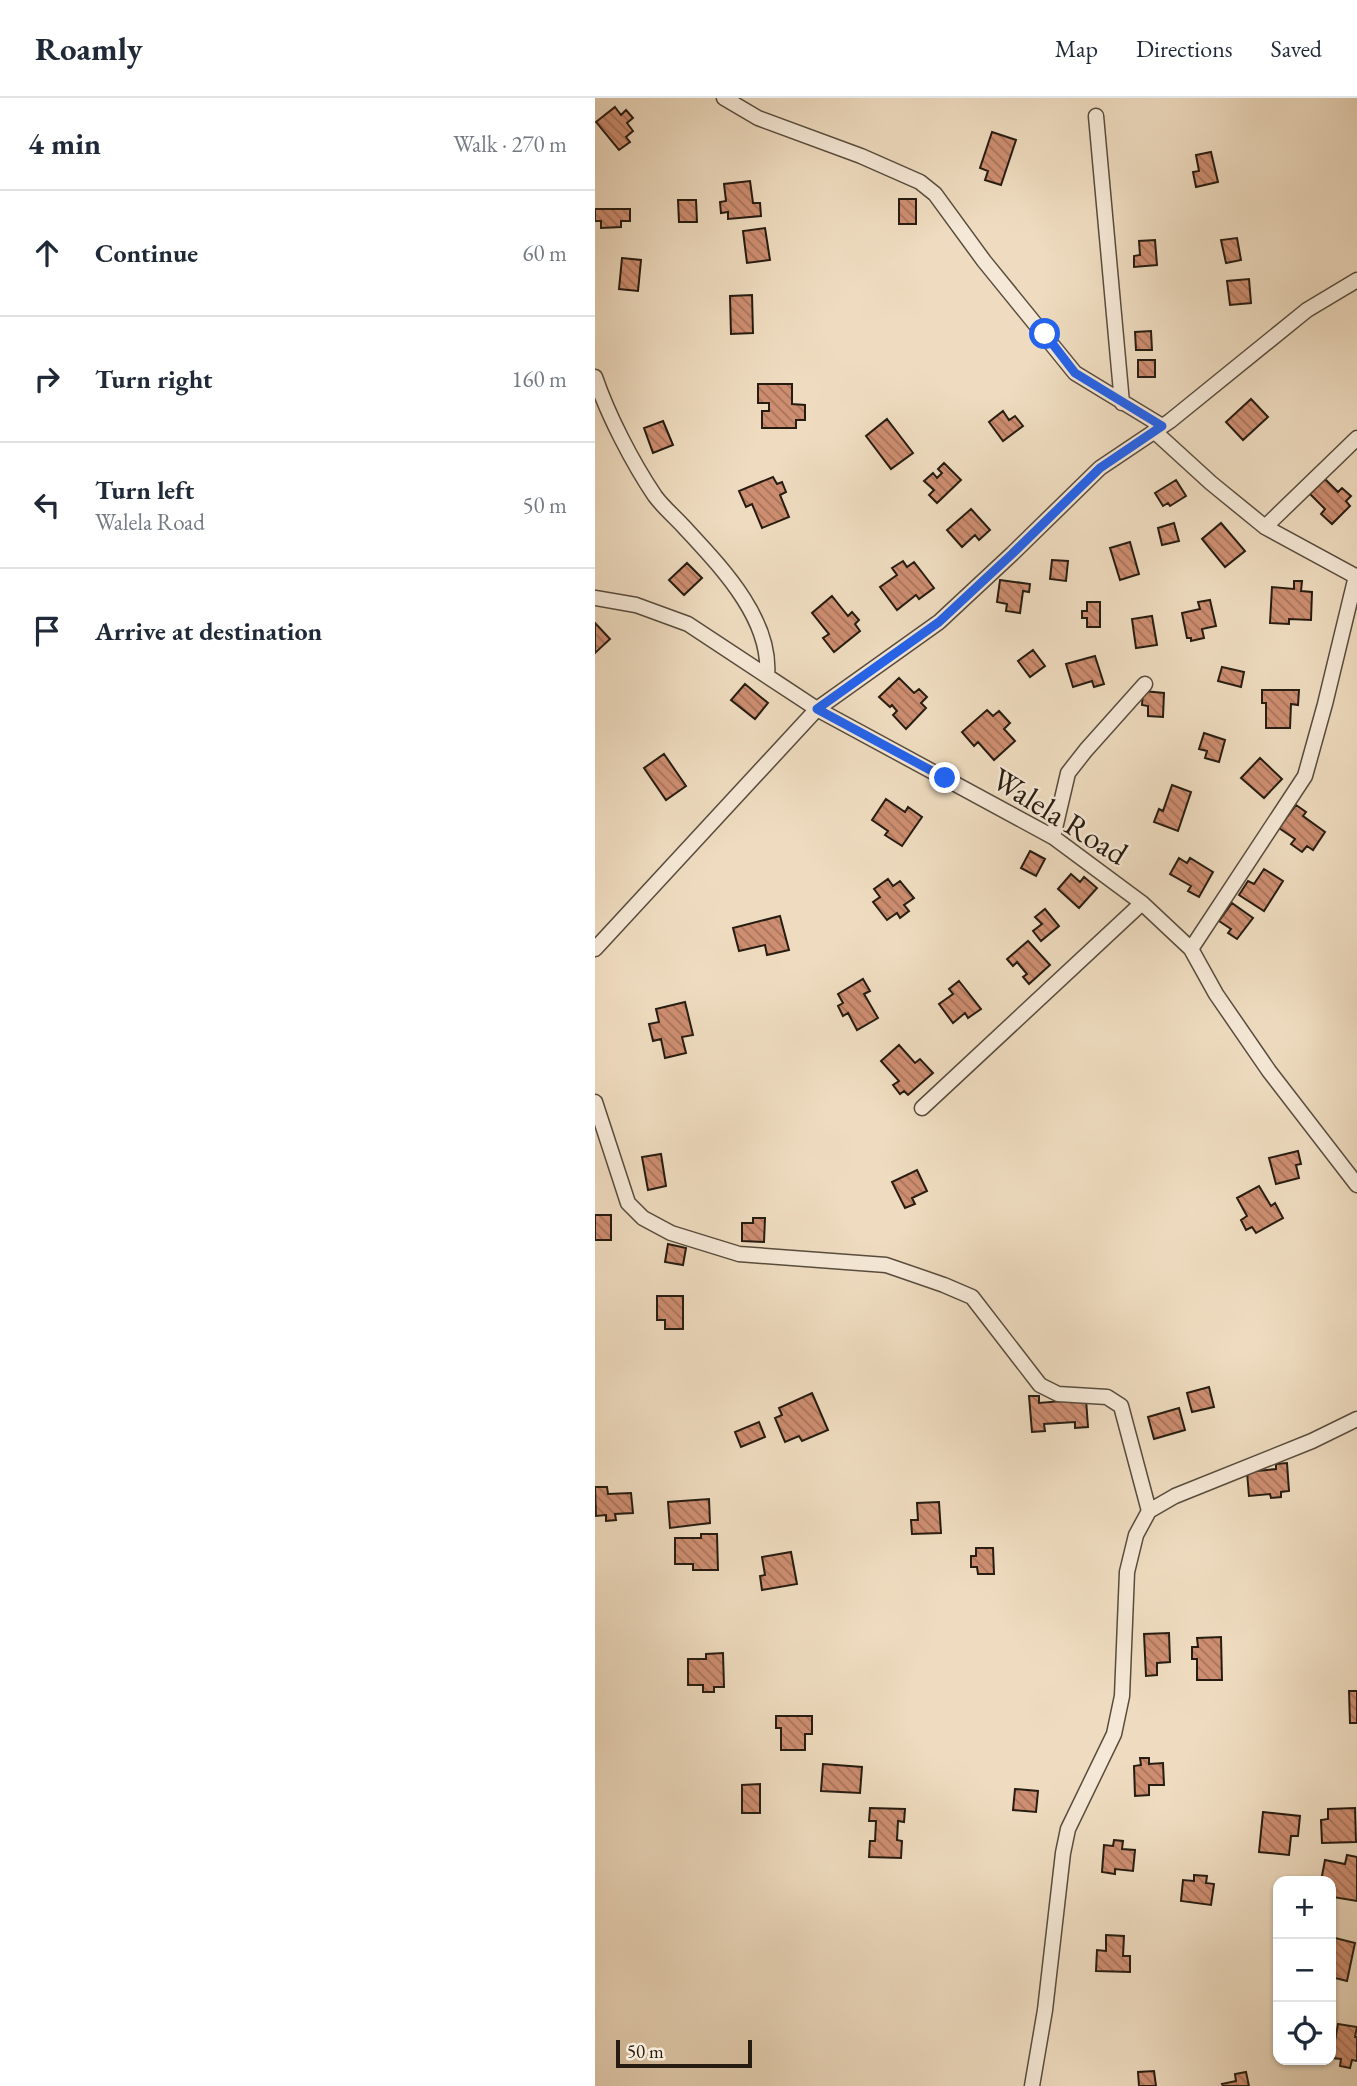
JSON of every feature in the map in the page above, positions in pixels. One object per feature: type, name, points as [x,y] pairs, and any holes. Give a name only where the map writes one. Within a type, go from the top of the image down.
[{"type":"street","points":[[724,98],[758,118],[861,156],[920,183],[935,194],[984,261],[1075,373],[1158,429],[1211,483],[1265,527],[1356,576],[1305,776],[1191,948]]},
{"type":"street","points":[[1096,116],[1122,403]]},
{"type":"street","points":[[595,949],[817,709],[939,622],[1100,468],[1158,429],[1307,310],[1357,279]]},
{"type":"street","points":[[595,377],[606,410],[656,496],[721,567],[761,628],[767,648],[767,676]]},
{"type":"street","points":[[1265,527],[1357,438]]},
{"type":"street","name":"Walela Road","points":[[595,598],[636,605],[688,624],[817,709],[1052,837],[1142,902],[1191,948],[1216,995],[1357,1185]]},
{"type":"street","points":[[1052,837],[1068,773],[1145,684]]},
{"type":"street","points":[[922,1108],[1142,902]]},
{"type":"street","points":[[595,1102],[628,1203],[643,1218],[671,1233],[739,1254],[887,1265],[944,1285],[972,1297],[1041,1385],[1058,1394],[1107,1397],[1115,1400],[1121,1406],[1149,1511]]},
{"type":"street","points":[[1032,2086],[1045,2010],[1068,1829],[1114,1734],[1122,1696],[1127,1572],[1136,1535],[1149,1511],[1175,1496],[1312,1441],[1357,1419]]},
{"type":"building","points":[[615,107],[621,115],[626,110],[633,118],[627,123],[633,131],[626,137],[630,142],[619,150],[596,122]]},
{"type":"building","points":[[992,132],[1016,140],[1001,185],[985,180],[988,171],[980,168]]},
{"type":"building","points":[[1211,152],[1218,182],[1196,187],[1193,172],[1199,171],[1196,155]]},
{"type":"building","points":[[750,181],[753,203],[760,203],[761,216],[728,219],[728,212],[721,213],[720,202],[726,201],[724,184]]},
{"type":"building","points":[[899,199],[916,199],[916,224],[899,224]]},
{"type":"building","points":[[678,200],[696,200],[697,222],[679,222]]},
{"type":"building","points":[[595,209],[630,209],[630,221],[621,221],[621,227],[601,228],[601,221],[595,221]]},
{"type":"building","points":[[765,228],[770,260],[747,263],[743,231]]},
{"type":"building","points":[[1237,238],[1241,260],[1226,263],[1221,240]]},
{"type":"building","points":[[1155,240],[1157,265],[1134,267],[1134,256],[1140,255],[1139,241]]},
{"type":"building","points":[[622,258],[641,260],[638,291],[619,289]]},
{"type":"building","points":[[1249,279],[1251,303],[1230,305],[1227,281]]},
{"type":"building","points":[[752,295],[753,333],[731,334],[730,296]]},
{"type":"building","points":[[1151,331],[1152,350],[1136,350],[1135,332]]},
{"type":"building","points":[[1138,360],[1155,360],[1155,377],[1138,377]]},
{"type":"building","points":[[758,384],[792,384],[792,404],[805,405],[805,420],[796,420],[796,428],[762,428],[762,411],[769,411],[769,403],[758,403]]},
{"type":"building","points":[[1251,399],[1268,417],[1243,440],[1226,422]]},
{"type":"building","points":[[1003,411],[1009,420],[1015,416],[1023,426],[1003,441],[989,422]]},
{"type":"building","points":[[887,419],[913,453],[891,469],[866,436]]},
{"type":"building","points":[[663,421],[673,445],[653,453],[644,428]]},
{"type":"building","points":[[944,463],[961,480],[937,503],[929,495],[934,490],[924,481],[933,473],[937,478],[942,473],[938,469]]},
{"type":"building","points":[[773,477],[777,484],[782,482],[786,492],[780,495],[789,517],[762,528],[752,504],[746,507],[739,491]]},
{"type":"building","points":[[1325,479],[1338,492],[1342,488],[1351,496],[1346,501],[1350,506],[1332,524],[1321,514],[1325,509],[1310,494]]},
{"type":"building","points":[[1176,480],[1186,496],[1170,506],[1168,503],[1163,506],[1155,493]]},
{"type":"building","points":[[971,509],[990,530],[979,540],[975,535],[962,547],[947,530]]},
{"type":"building","points":[[1174,523],[1179,541],[1162,545],[1158,528]]},
{"type":"building","points":[[1221,523],[1245,551],[1225,567],[1202,539]]},
{"type":"building","points":[[1130,542],[1139,574],[1120,580],[1110,548]]},
{"type":"building","points":[[1052,560],[1068,561],[1066,581],[1050,579]]},
{"type":"building","points":[[903,561],[907,567],[914,562],[934,588],[919,599],[916,595],[897,610],[880,587],[897,575],[892,568]]},
{"type":"building","points":[[687,563],[702,578],[684,595],[669,580]]},
{"type":"building","points":[[1000,580],[1030,584],[1029,592],[1023,591],[1020,613],[1006,611],[1007,604],[997,602]]},
{"type":"building","points":[[1294,581],[1302,581],[1301,591],[1312,592],[1311,620],[1289,619],[1289,624],[1270,623],[1272,587],[1294,589]]},
{"type":"building","points":[[832,596],[848,616],[852,612],[859,620],[855,624],[860,631],[834,652],[823,638],[829,634],[812,613]]},
{"type":"building","points":[[1210,600],[1216,626],[1202,629],[1204,638],[1191,641],[1191,638],[1187,638],[1182,613],[1200,609],[1198,602]]},
{"type":"building","points":[[1087,602],[1100,602],[1100,627],[1087,627],[1087,618],[1082,618],[1082,611],[1087,611]]},
{"type":"building","points":[[1152,616],[1157,645],[1136,648],[1132,619]]},
{"type":"building","points":[[595,623],[610,639],[595,653]]},
{"type":"building","points":[[1033,650],[1045,666],[1030,677],[1018,661]]},
{"type":"building","points":[[1095,656],[1104,684],[1094,687],[1092,681],[1073,687],[1066,664]]},
{"type":"building","points":[[1222,667],[1244,672],[1241,687],[1218,681]]},
{"type":"building","points":[[899,678],[914,693],[919,689],[927,697],[921,703],[926,708],[906,729],[893,715],[897,711],[892,705],[890,707],[879,697]]},
{"type":"building","points":[[745,684],[768,703],[755,719],[731,700]]},
{"type":"building","points":[[1262,690],[1299,690],[1298,705],[1291,704],[1290,728],[1266,728],[1266,703],[1262,703]]},
{"type":"building","points":[[1143,691],[1164,693],[1163,717],[1148,716],[1148,706],[1142,705]]},
{"type":"building","points":[[987,710],[993,716],[999,711],[1010,723],[1004,729],[1015,741],[994,760],[978,742],[974,746],[962,732]]},
{"type":"building","points":[[1204,733],[1225,740],[1219,762],[1205,758],[1207,751],[1199,749]]},
{"type":"building","points":[[664,754],[686,786],[666,800],[644,768]]},
{"type":"building","points":[[1260,758],[1282,779],[1264,798],[1241,778]]},
{"type":"building","points":[[1172,785],[1191,792],[1178,831],[1154,822],[1159,809],[1163,811]]},
{"type":"building","points":[[886,799],[905,812],[908,807],[922,817],[902,846],[885,835],[888,831],[872,820]]},
{"type":"building","points":[[1296,805],[1306,812],[1303,816],[1325,832],[1313,850],[1307,846],[1302,852],[1291,844],[1295,839],[1279,828]]},
{"type":"building","points":[[1030,851],[1045,859],[1036,876],[1021,868]]},
{"type":"building","points":[[1179,858],[1187,863],[1190,858],[1213,872],[1199,897],[1188,891],[1191,886],[1170,874]]},
{"type":"building","points":[[1264,869],[1283,881],[1264,911],[1239,895],[1248,881],[1254,884]]},
{"type":"building","points":[[1071,874],[1080,882],[1084,877],[1097,888],[1079,908],[1058,889]]},
{"type":"building","points":[[888,879],[893,886],[900,881],[914,898],[904,905],[909,911],[900,918],[897,913],[887,920],[873,902],[880,897],[874,889]]},
{"type":"building","points":[[1232,903],[1253,918],[1237,939],[1228,933],[1231,929],[1219,921]]},
{"type":"building","points":[[1045,909],[1059,926],[1041,941],[1033,931],[1042,924],[1035,917]]},
{"type":"building","points":[[780,916],[789,950],[767,955],[765,945],[739,951],[733,928]]},
{"type":"building","points":[[1028,941],[1050,965],[1029,984],[1023,977],[1027,974],[1017,962],[1013,966],[1007,959]]},
{"type":"building","points":[[863,979],[870,991],[864,994],[878,1018],[857,1030],[848,1013],[843,1016],[838,1006],[843,1003],[838,994]]},
{"type":"building","points":[[959,981],[981,1009],[968,1018],[965,1013],[953,1023],[939,1004],[953,994],[949,989]]},
{"type":"building","points":[[685,1002],[693,1035],[682,1037],[686,1053],[665,1058],[661,1039],[653,1041],[649,1024],[659,1022],[656,1009]]},
{"type":"building","points":[[899,1045],[915,1063],[920,1059],[933,1073],[908,1095],[904,1091],[900,1094],[893,1085],[899,1081],[881,1061]]},
{"type":"building","points":[[1298,1151],[1301,1164],[1296,1165],[1299,1178],[1276,1184],[1269,1158]]},
{"type":"building","points":[[661,1154],[666,1186],[648,1190],[642,1157]]},
{"type":"building","points":[[917,1170],[927,1191],[912,1198],[915,1204],[905,1208],[892,1182]]},
{"type":"building","points":[[1259,1186],[1271,1206],[1275,1203],[1283,1218],[1256,1233],[1252,1227],[1246,1230],[1241,1220],[1247,1216],[1237,1198]]},
{"type":"building","points":[[595,1215],[611,1215],[611,1240],[595,1240]]},
{"type":"building","points":[[753,1218],[765,1218],[764,1242],[742,1241],[742,1223],[753,1223]]},
{"type":"building","points":[[668,1244],[686,1248],[683,1265],[665,1262]]},
{"type":"building","points":[[657,1296],[683,1296],[683,1329],[665,1329],[665,1320],[657,1320]]},
{"type":"building","points":[[1209,1387],[1214,1407],[1192,1412],[1187,1393]]},
{"type":"building","points":[[812,1393],[828,1430],[802,1441],[799,1436],[785,1442],[775,1418],[782,1415],[779,1408]]},
{"type":"building","points":[[1029,1396],[1039,1396],[1039,1403],[1086,1399],[1088,1427],[1075,1428],[1075,1422],[1044,1424],[1045,1431],[1032,1432]]},
{"type":"building","points":[[1179,1408],[1185,1430],[1154,1439],[1148,1417]]},
{"type":"building","points":[[759,1422],[765,1437],[741,1447],[735,1432]]},
{"type":"building","points":[[1287,1463],[1289,1491],[1281,1492],[1281,1497],[1271,1498],[1270,1494],[1249,1496],[1247,1472],[1276,1469],[1276,1464]]},
{"type":"building","points":[[595,1487],[607,1487],[608,1494],[631,1493],[633,1513],[615,1514],[616,1520],[606,1521],[606,1515],[596,1516]]},
{"type":"building","points":[[709,1499],[710,1523],[670,1528],[668,1502]]},
{"type":"building","points":[[939,1502],[941,1533],[912,1534],[911,1520],[918,1520],[917,1503]]},
{"type":"building","points":[[701,1534],[717,1534],[718,1570],[693,1570],[693,1564],[675,1564],[675,1538],[701,1538]]},
{"type":"building","points":[[976,1548],[993,1548],[994,1574],[978,1574],[977,1567],[971,1567],[971,1556],[976,1556]]},
{"type":"building","points":[[791,1552],[797,1584],[762,1590],[760,1576],[765,1575],[762,1557]]},
{"type":"building","points":[[1169,1633],[1170,1662],[1157,1663],[1157,1675],[1146,1676],[1144,1634]]},
{"type":"building","points":[[1221,1637],[1222,1680],[1197,1680],[1197,1659],[1192,1659],[1192,1647],[1198,1647],[1197,1638]]},
{"type":"building","points":[[723,1653],[724,1687],[714,1687],[714,1692],[703,1692],[703,1685],[688,1685],[688,1659],[706,1659],[706,1654]]},
{"type":"building","points":[[1349,1691],[1357,1691],[1357,1723],[1350,1723]]},
{"type":"building","points":[[776,1716],[812,1716],[812,1734],[805,1734],[805,1750],[781,1750],[781,1728],[776,1728]]},
{"type":"building","points":[[1140,1758],[1149,1758],[1149,1764],[1163,1763],[1164,1785],[1149,1785],[1149,1795],[1135,1796],[1134,1766],[1141,1765]]},
{"type":"building","points":[[823,1764],[862,1767],[860,1793],[821,1791]]},
{"type":"building","points":[[760,1784],[760,1813],[742,1813],[742,1785]]},
{"type":"building","points":[[1015,1789],[1038,1791],[1036,1812],[1013,1810]]},
{"type":"building","points":[[870,1808],[905,1809],[904,1822],[898,1821],[897,1840],[902,1841],[901,1858],[869,1857],[870,1841],[875,1841],[876,1821],[869,1821]]},
{"type":"building","points":[[1355,1808],[1356,1842],[1322,1843],[1321,1820],[1328,1819],[1328,1809]]},
{"type":"building","points":[[1263,1812],[1300,1816],[1298,1836],[1291,1836],[1289,1855],[1259,1852]]},
{"type":"building","points":[[1114,1840],[1123,1841],[1122,1849],[1135,1850],[1133,1871],[1115,1869],[1115,1874],[1102,1872],[1104,1845],[1113,1846]]},
{"type":"building","points":[[1347,1855],[1357,1857],[1357,1901],[1336,1898],[1336,1876],[1322,1876],[1325,1860],[1345,1864]]},
{"type":"building","points":[[1194,1875],[1207,1876],[1206,1883],[1214,1884],[1211,1905],[1181,1901],[1183,1880],[1194,1881]]},
{"type":"building","points":[[1106,1935],[1124,1936],[1123,1956],[1130,1956],[1130,1972],[1096,1971],[1097,1950],[1106,1951]]},
{"type":"building","points":[[1336,1938],[1355,1943],[1347,1981],[1336,1978]]},
{"type":"building","points":[[1338,2024],[1357,2027],[1357,2061],[1352,2060],[1350,2068],[1340,2066],[1341,2059],[1336,2058]]},
{"type":"building","points":[[1154,2071],[1156,2086],[1139,2086],[1138,2072]]},
{"type":"building","points":[[1246,2072],[1249,2086],[1223,2086],[1222,2084],[1236,2081],[1235,2074]]},
{"type":"route","points":[[945,778],[817,709],[939,622],[1100,468],[1162,426],[1075,373],[1045,334]]}]
